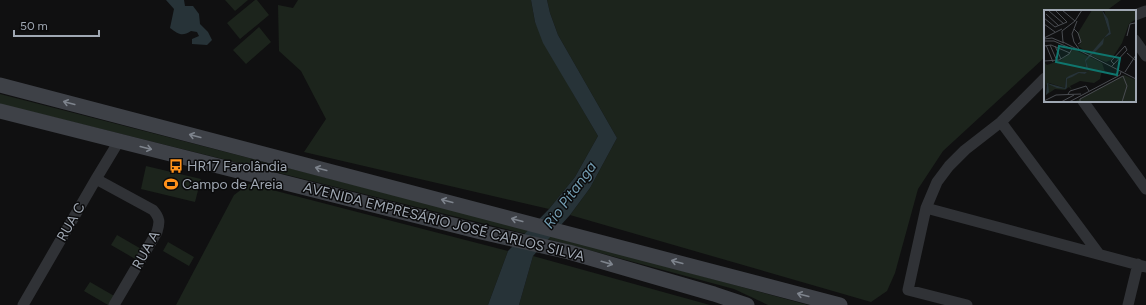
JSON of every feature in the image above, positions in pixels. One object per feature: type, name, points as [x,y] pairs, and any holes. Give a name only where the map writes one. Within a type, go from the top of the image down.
[{"type":"main road","name":"AVENIDA EMPRESÁRIO JOSÉ CARLOS SILVA","points":[[0,85],[840,305]]},
{"type":"main road","name":"AVENIDA EMPRESÁRIO JOSÉ CARLOS SILVA","points":[[0,111],[481,232],[569,252],[747,305]]},
{"type":"street","points":[[1136,15],[1146,11]]},
{"type":"street","points":[[1136,41],[1146,56]]},
{"type":"street","points":[[967,305],[908,290],[926,208],[937,182],[949,166],[965,150],[1001,122],[1044,79]]},
{"type":"street","points":[[1084,102],[1146,189]]},
{"type":"street","points":[[1001,122],[1099,254]]},
{"type":"street","name":"RUA C","points":[[23,305],[119,141]]},
{"type":"street","name":"RUA A","points":[[96,178],[153,210],[159,219],[160,224],[157,232],[114,305]]},
{"type":"street","points":[[926,208],[1142,266],[1128,305]]},
{"type":"shaded area","points":[[225,0],[248,0],[235,11]]},
{"type":"shaded area","points":[[255,0],[257,0],[269,15],[240,39],[227,23]]},
{"type":"shaded area","points":[[298,0],[531,0],[535,22],[571,90],[598,136],[575,177],[549,209],[304,152],[326,119],[301,71],[279,51],[278,5],[293,8]]},
{"type":"shaded area","points":[[547,0],[1121,0],[1107,10],[1044,10],[1044,58],[943,151],[918,189],[895,273],[887,291],[871,302],[570,215],[590,188],[617,138],[558,35]]},
{"type":"shaded area","points":[[259,27],[271,42],[246,64],[233,50]]},
{"type":"shaded area","points":[[0,94],[565,239],[808,305],[768,305],[734,289],[563,243],[0,104]]},
{"type":"shaded area","name":"Campo de Areia","points":[[146,166],[201,179],[195,202],[141,189]]},
{"type":"shaded area","points":[[249,184],[508,251],[488,305],[176,305],[234,195]]},
{"type":"shaded area","points":[[117,235],[143,250],[137,260],[111,245]]},
{"type":"shaded area","points":[[168,242],[194,257],[189,266],[163,251]]},
{"type":"shaded area","points":[[533,256],[710,305],[519,305]]},
{"type":"shaded area","points":[[90,282],[116,297],[111,305],[108,305],[84,291]]},
{"type":"water","points":[[166,0],[184,0],[185,6],[193,6],[199,14],[200,24],[208,32],[212,40],[207,45],[192,44],[192,39],[199,36],[197,32],[191,31],[185,34],[180,34],[170,28],[174,9]]},
{"type":"water","name":"Rio Pitanga","points":[[531,0],[547,0],[558,35],[617,138],[590,188],[570,215],[533,256],[519,305],[488,305],[508,251],[549,209],[575,177],[598,136],[543,43],[535,22]]},
{"type":"place","name":"HR17 Farolândia","points":[[176,166]]},
{"type":"place","name":"Campo de Areia","points":[[171,184]]}]
